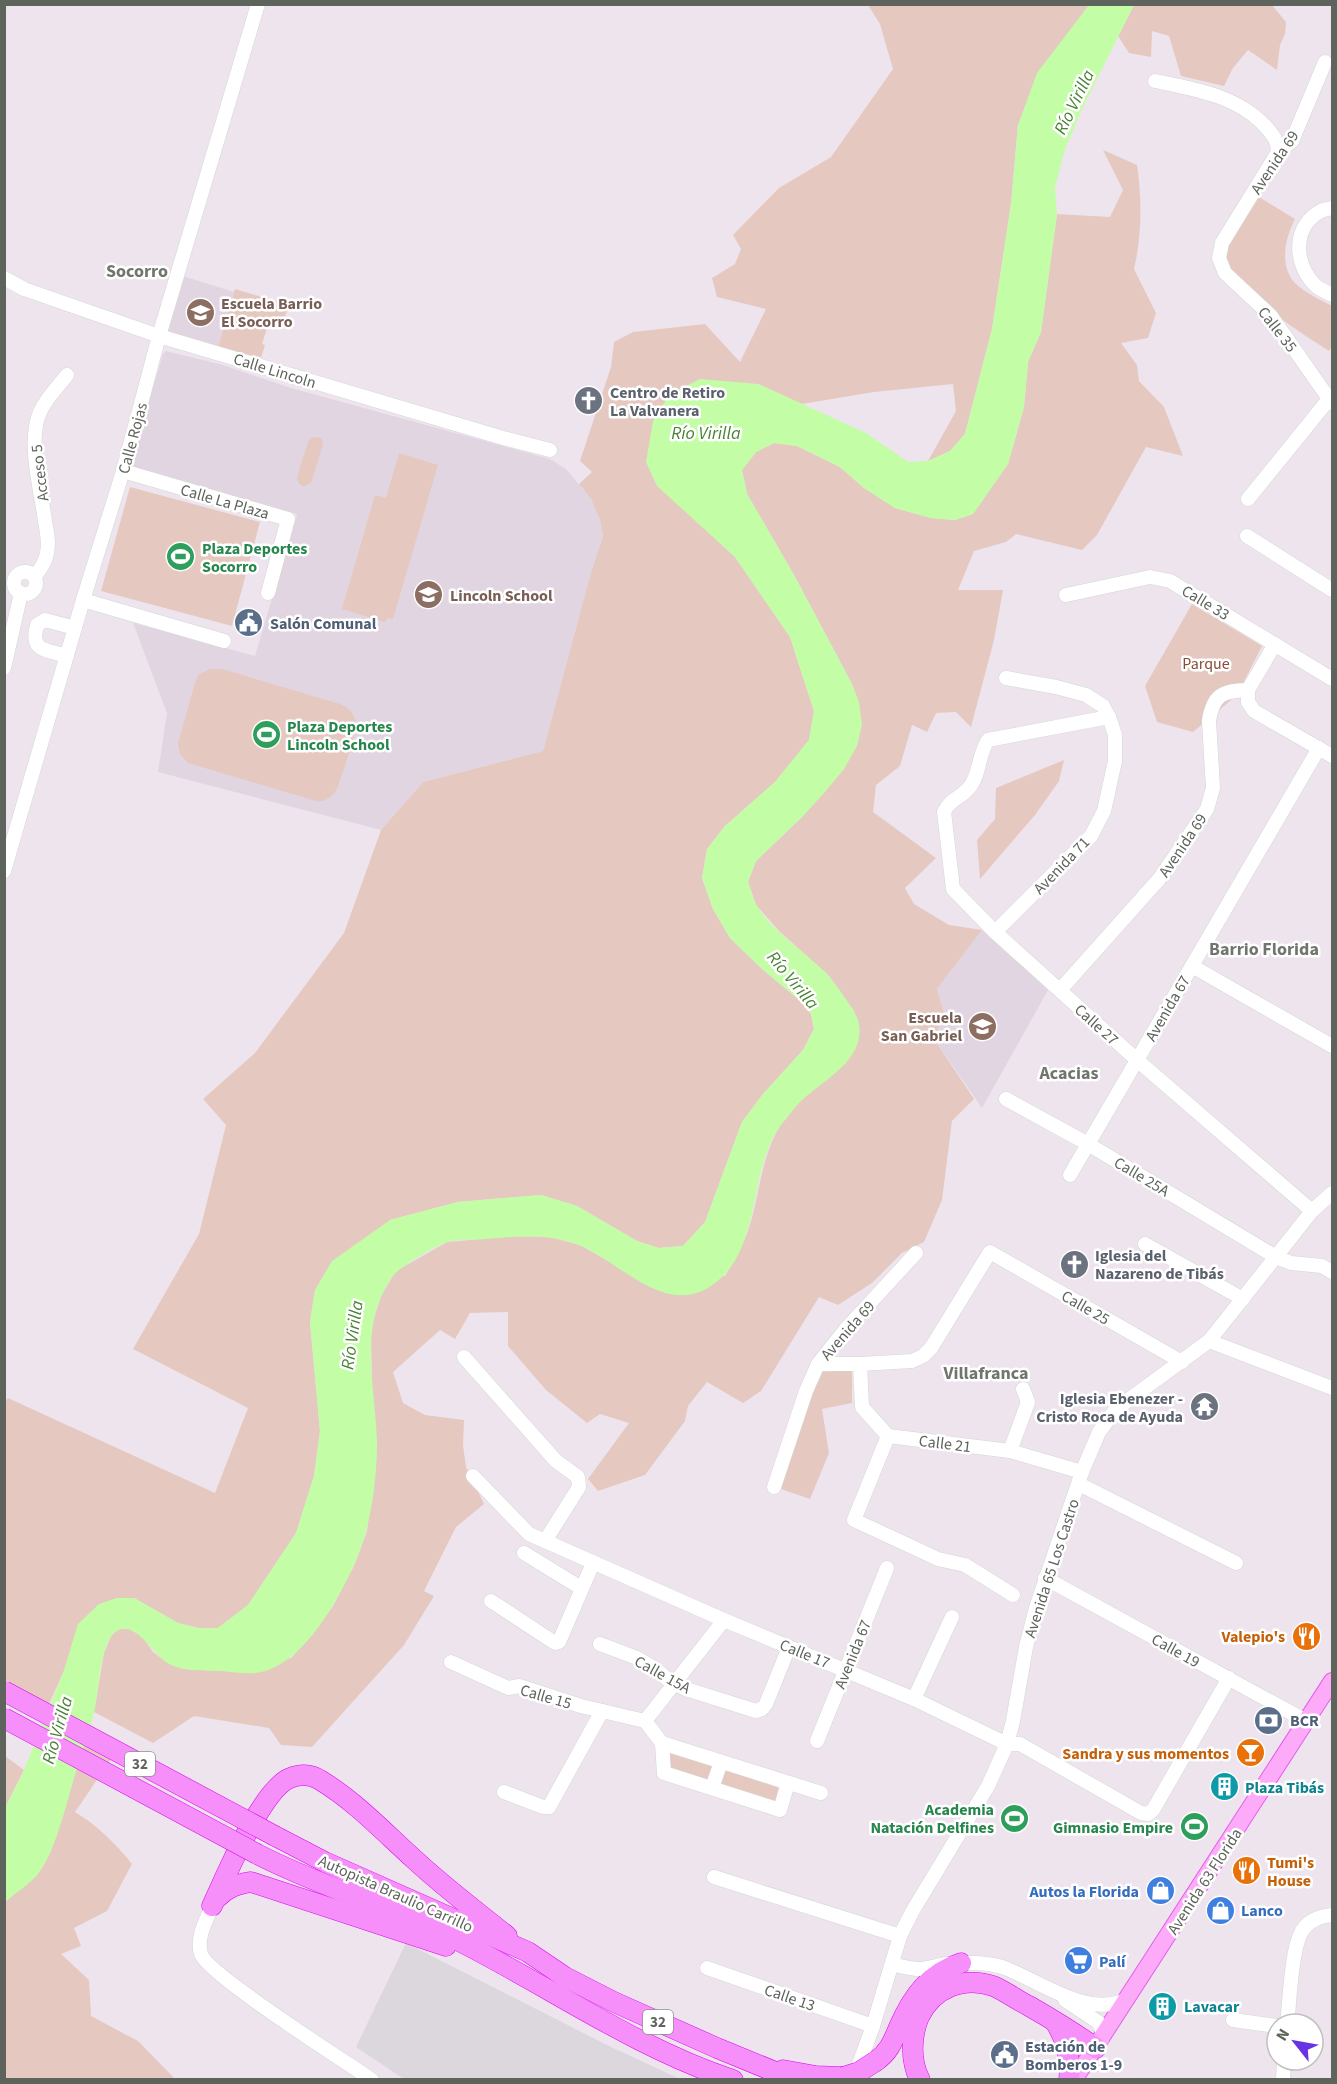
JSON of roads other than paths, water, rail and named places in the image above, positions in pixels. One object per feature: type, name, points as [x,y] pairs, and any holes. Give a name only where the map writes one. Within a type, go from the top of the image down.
[{"type":"highway","name":"Autopista Braulio Carrillo","points":[[4,1691],[325,1862],[528,1952],[565,1977],[614,2002],[795,2079]]},
{"type":"highway","name":"Autopista Braulio Carrillo","points":[[4,1718],[302,1876],[415,1920],[647,2044],[705,2070],[732,2079]]},
{"type":"highway","points":[[212,1906],[250,1847],[278,1786],[288,1778],[302,1774],[318,1779],[342,1796],[436,1879],[528,1952]]},
{"type":"highway","points":[[250,1847],[241,1855],[244,1869],[251,1882]]},
{"type":"highway","points":[[212,1906],[228,1888],[251,1882],[272,1891],[497,1962]]},
{"type":"highway","points":[[760,2066],[816,2076],[848,2078],[876,2061],[890,2048],[921,1988],[939,1972],[961,1964]]},
{"type":"highway","points":[[920,2079],[914,2067],[913,2055],[916,2026],[928,2002],[940,1991],[950,1986],[973,1982],[992,1986],[1099,2043]]},
{"type":"highway","points":[[1054,2020],[1066,2045],[1070,2063],[1069,2079]]},
{"type":"main road","name":"Avenida 63 Florida","points":[[1074,2079],[1332,1681]]},
{"type":"street","name":"Calle Rojas","points":[[4,872],[258,4]]},
{"type":"street","name":"Avenida 69","points":[[1220,258],[1222,243],[1278,152],[1292,141],[1325,62]]},
{"type":"street","points":[[1155,81],[1215,95],[1245,108],[1274,136],[1278,152]]},
{"type":"street","points":[[1332,208],[1319,212],[1306,225],[1300,238],[1298,251],[1305,271],[1317,286],[1332,295]]},
{"type":"street","name":"Calle 35","points":[[1220,258],[1225,273],[1271,316],[1331,401]]},
{"type":"street","name":"Calle Lincoln","points":[[4,278],[24,289],[159,336],[550,450]]},
{"type":"street","name":"Acceso 5","points":[[21,593],[33,590],[36,584],[34,577],[47,555],[48,536],[35,447],[35,429],[39,413],[67,375]]},
{"type":"street","points":[[1248,499],[1331,401]]},
{"type":"street","name":"Calle La Plaza","points":[[123,471],[288,519],[268,593]]},
{"type":"street","points":[[1247,536],[1332,590]]},
{"type":"street","points":[[4,668],[21,593],[14,586],[10,572],[25,572],[34,577]]},
{"type":"street","name":"Calle 33","points":[[1066,595],[1160,578],[1178,585],[1332,679]]},
{"type":"street","points":[[83,600],[224,641]]},
{"type":"street","points":[[36,632],[45,620],[75,628]]},
{"type":"street","points":[[13,627],[36,632]]},
{"type":"street","points":[[36,632],[40,647],[67,656]]},
{"type":"street","points":[[1275,644],[1248,696],[1254,711],[1332,756]]},
{"type":"street","points":[[1005,678],[1086,695],[1103,706],[1109,717]]},
{"type":"street","name":"Avenida 69","points":[[1060,990],[1160,879],[1207,809],[1213,788],[1209,721],[1212,706],[1226,692],[1248,696]]},
{"type":"street","name":"Calle 27","points":[[1109,717],[988,740],[969,789],[948,804],[944,812],[953,889],[994,932],[1137,1060],[1312,1211]]},
{"type":"street","name":"Avenida 71","points":[[994,932],[1070,858],[1091,836],[1098,824],[1104,811],[1115,761],[1114,735],[1109,717]]},
{"type":"street","name":"Avenida 67","points":[[1070,1175],[1319,748]]},
{"type":"street","points":[[1192,966],[1332,1046]]},
{"type":"street","name":"Calle 25A","points":[[1006,1099],[1088,1144],[1276,1257],[1291,1263],[1323,1266],[1332,1272]]},
{"type":"street","name":"Avenida 65 Los Castro","points":[[848,2078],[873,2026],[900,1936],[988,1786],[1007,1744],[1014,1720],[1026,1647],[1045,1578],[1080,1478],[1099,1432],[1116,1409],[1209,1341],[1312,1211],[1332,1193]]},
{"type":"street","points":[[1145,1244],[1243,1299]]},
{"type":"street","name":"Calle 25","points":[[860,1364],[912,1361],[923,1356],[931,1348],[990,1252],[1182,1362]]},
{"type":"street","name":"Avenida 69","points":[[774,1487],[806,1391],[818,1364],[845,1330],[916,1253]]},
{"type":"street","points":[[1209,1341],[1332,1388]]},
{"type":"street","points":[[464,1357],[556,1461],[578,1477],[579,1487],[545,1541]]},
{"type":"street","points":[[818,1364],[860,1364],[862,1407],[888,1436],[854,1520],[938,1559],[965,1565],[1013,1595]]},
{"type":"street","points":[[1010,1451],[1028,1402],[1023,1389]]},
{"type":"street","name":"Calle 21","points":[[888,1436],[1010,1451],[1080,1478],[1236,1563]]},
{"type":"street","name":"Calle 17","points":[[472,1476],[524,1530],[545,1541],[723,1620],[914,1699],[1007,1744],[1020,1744],[1141,1813],[1148,1814],[1153,1810],[1229,1678]]},
{"type":"street","points":[[524,1552],[581,1588]]},
{"type":"street","points":[[491,1601],[555,1643],[559,1642],[593,1563]]},
{"type":"street","name":"Avenida 67","points":[[817,1741],[887,1568]]},
{"type":"street","name":"Calle 19","points":[[1045,1578],[1306,1721]]},
{"type":"street","points":[[914,1699],[952,1617]]},
{"type":"street","points":[[723,1620],[645,1721],[662,1743],[664,1773],[780,1810],[788,1783]]},
{"type":"street","name":"Calle 15A","points":[[600,1644],[637,1658],[673,1683],[686,1689],[756,1711],[762,1709],[766,1704],[789,1647]]},
{"type":"street","name":"Calle 15","points":[[452,1662],[508,1688],[519,1686],[602,1711],[645,1721]]},
{"type":"street","points":[[504,1792],[543,1808],[549,1807],[602,1711]]},
{"type":"street","points":[[662,1743],[821,1793]]},
{"type":"street","points":[[712,1788],[721,1762]]},
{"type":"street","points":[[714,1877],[900,1936]]},
{"type":"street","points":[[212,1906],[199,1939],[201,1956],[212,1968],[239,1990],[372,2079]]},
{"type":"street","points":[[1288,2012],[1296,1941],[1304,1927],[1312,1920],[1332,1915]]},
{"type":"street","points":[[893,1965],[921,1969],[961,1964],[986,1964],[1000,1967],[1028,1978],[1095,2019],[1102,2028],[1099,2043]]},
{"type":"street","name":"Calle 13","points":[[707,1968],[873,2026]]},
{"type":"street","points":[[1048,1990],[1095,2005],[1114,2005],[1126,2000]]},
{"type":"street","points":[[1233,2020],[1265,2024]]},
{"type":"water","name":"Río Virilla","points":[[1089,5],[1134,5],[1081,111],[1064,152],[1055,188],[1057,214],[1041,332],[1028,362],[1024,407],[1008,464],[973,514],[955,520],[931,518],[895,508],[864,488],[840,467],[797,446],[774,443],[756,452],[742,470],[747,494],[794,575],[852,684],[859,702],[862,725],[857,746],[844,769],[802,817],[756,861],[748,882],[764,916],[826,973],[853,1009],[859,1025],[859,1038],[848,1060],[798,1104],[771,1142],[743,1245],[734,1263],[721,1278],[703,1291],[685,1295],[667,1293],[650,1287],[581,1246],[558,1239],[522,1236],[451,1241],[437,1246],[396,1272],[381,1297],[374,1318],[371,1339],[377,1448],[371,1509],[359,1553],[337,1599],[302,1647],[288,1659],[272,1668],[256,1673],[181,1668],[163,1660],[136,1633],[122,1629],[114,1633],[109,1639],[101,1668],[91,1725],[50,1853],[35,1878],[5,1902],[5,1808],[24,1770],[63,1673],[78,1624],[99,1604],[117,1598],[134,1598],[178,1623],[198,1628],[218,1628],[248,1605],[296,1533],[314,1476],[320,1431],[310,1322],[315,1290],[332,1261],[390,1220],[458,1202],[541,1195],[577,1206],[637,1241],[659,1248],[683,1246],[705,1222],[742,1122],[763,1094],[803,1050],[814,1029],[811,1014],[803,1003],[762,969],[730,938],[713,909],[702,878],[707,849],[725,826],[775,782],[809,740],[814,711],[790,637],[735,557],[657,486],[646,462],[653,421],[669,395],[700,379],[758,384],[866,433],[908,462],[928,461],[950,451],[965,434],[992,329],[1011,204],[1018,125],[1037,73]]},
{"type":"place","name":"Escuela Barrio El Socorro","points":[[200,312]]},
{"type":"place","name":"Centro de Retiro La Valvanera","points":[[589,401]]},
{"type":"place","name":"Plaza Deportes Socorro","points":[[181,557]]},
{"type":"place","name":"Lincoln School","points":[[429,595]]},
{"type":"place","name":"Salón Comunal","points":[[249,623]]},
{"type":"place","name":"Plaza Deportes Lincoln School","points":[[266,735]]},
{"type":"place","name":"Escuela San Gabriel","points":[[983,1026]]},
{"type":"place","name":"Iglesia del Nazareno de Tibás","points":[[1074,1264]]},
{"type":"place","name":"Iglesia Ebenezer - Cristo Roca de Ayuda","points":[[1204,1407]]},
{"type":"place","name":"Valepio's","points":[[1306,1636]]},
{"type":"place","name":"BCR","points":[[1269,1720]]},
{"type":"place","name":"Sandra y sus momentos","points":[[1250,1753]]},
{"type":"place","name":"Plaza Tibás","points":[[1224,1787]]},
{"type":"place","name":"Academia Natación Delfines","points":[[1015,1818]]},
{"type":"place","name":"Gimnasio Empire","points":[[1194,1827]]},
{"type":"place","name":"Tumi's House","points":[[1246,1871]]},
{"type":"place","name":"Autos la Florida","points":[[1160,1891]]},
{"type":"place","name":"Lanco","points":[[1220,1910]]},
{"type":"place","name":"Palí","points":[[1078,1961]]},
{"type":"place","name":"Lavacar","points":[[1163,2006]]},
{"type":"place","name":"Estación de Bomberos 1-9","points":[[1004,2055]]},
{"type":"district","name":"Socorro","points":[[137,271]]},
{"type":"district","name":"Barrio Florida","points":[[1264,949]]},
{"type":"district","name":"Acacias","points":[[1069,1073]]},
{"type":"district","name":"Villafranca","points":[[986,1373]]},
{"type":"park label","name":"Parque","points":[[1206,663]]}]
